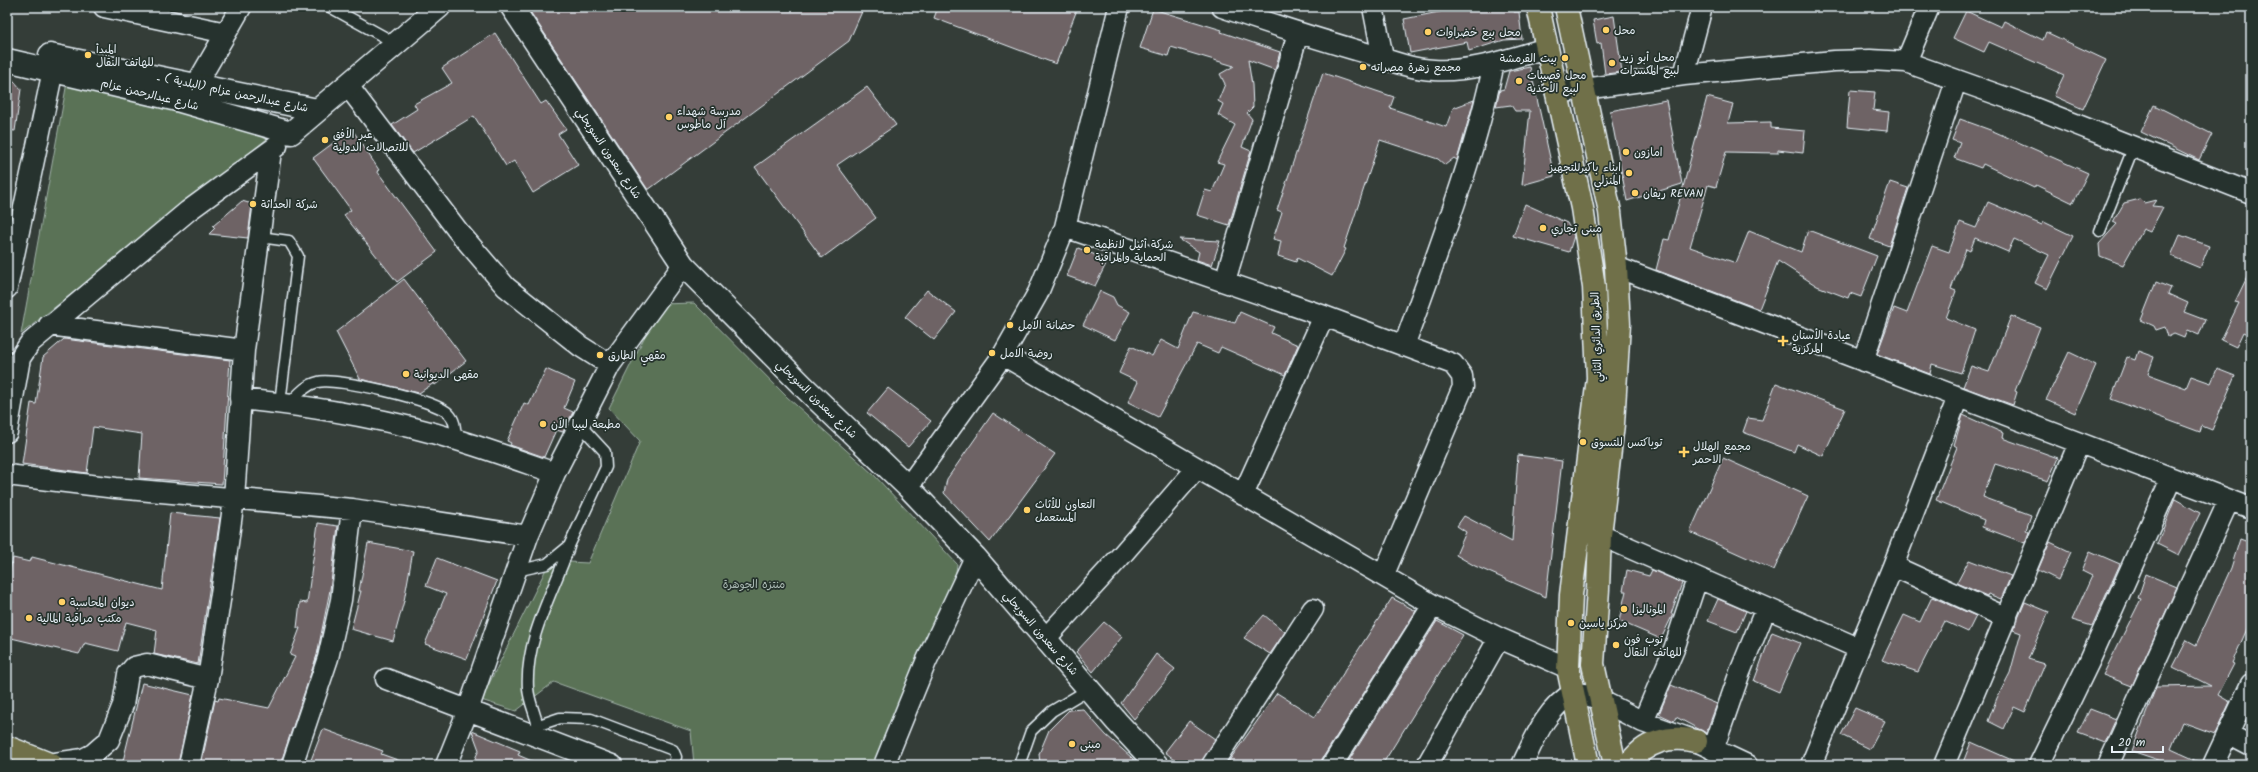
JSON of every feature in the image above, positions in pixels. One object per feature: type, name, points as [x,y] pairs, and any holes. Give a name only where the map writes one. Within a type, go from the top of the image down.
[{"type":"main road","points":[[291,134],[317,110],[348,86],[440,7]]},
{"type":"main road","name":"شارع سعدون السويحلي","points":[[512,7],[683,265],[804,387],[908,487],[975,557],[1157,765]]},
{"type":"main road","name":"الطريق الدائري الثاني","points":[[1538,7],[1582,208],[1594,287],[1598,378],[1571,595],[1568,668],[1588,765]]},
{"type":"main road","name":"الطريق الدائري الثاني","points":[[1566,7],[1610,212],[1616,267],[1619,324],[1613,424],[1600,535],[1593,664],[1615,765]]},
{"type":"main road","name":"شارع عبدالرحمن عزام (البلدية ) ـ","points":[[7,46],[317,110]]},
{"type":"main road","name":"شارع عبدالرحمن عزام","points":[[7,60],[172,99],[291,134]]},
{"type":"main road","points":[[1629,765],[1641,752],[1662,740],[1680,738],[1704,745]]},
{"type":"main road","points":[[7,747],[50,764]]},
{"type":"street","points":[[104,7],[226,32]]},
{"type":"street","points":[[196,85],[241,7]]},
{"type":"street","points":[[908,487],[1003,355],[1038,293],[1065,227],[1119,7]]},
{"type":"street","points":[[1222,7],[1298,33],[1383,58],[1433,70],[1468,69],[1546,48]]},
{"type":"street","points":[[1373,7],[1383,58]]},
{"type":"street","points":[[1684,75],[1702,7]]},
{"type":"street","points":[[1906,62],[1929,7]]},
{"type":"street","points":[[1225,281],[1298,33]]},
{"type":"street","points":[[1556,93],[1584,91],[1684,75],[1834,61],[1870,60],[1906,62],[2249,187]]},
{"type":"street","points":[[1404,346],[1458,196],[1489,89],[1494,63]]},
{"type":"street","points":[[7,288],[53,70]]},
{"type":"street","points":[[1864,360],[1956,80]]},
{"type":"street","points":[[348,86],[458,231],[506,287],[580,346],[610,365]]},
{"type":"street","points":[[7,432],[20,358],[30,342],[188,211],[271,151],[291,134]]},
{"type":"street","points":[[189,765],[208,679],[234,499],[244,350],[271,151]]},
{"type":"street","points":[[1065,227],[1225,281],[1453,364],[1462,376],[1463,387],[1384,574]]},
{"type":"street","points":[[446,765],[468,710],[528,536],[555,472],[610,365],[683,265]]},
{"type":"street","points":[[1616,267],[1864,360],[2171,479],[2251,508]]},
{"type":"street","points":[[1243,495],[1324,316]]},
{"type":"street","points":[[49,325],[244,350]]},
{"type":"street","points":[[1003,355],[1243,495],[1384,574],[1433,605],[1499,638],[1568,668]]},
{"type":"street","points":[[1811,765],[1893,566],[1958,397]]},
{"type":"street","points":[[240,398],[285,403],[373,420],[456,440],[555,472]]},
{"type":"street","points":[[1944,765],[2007,618],[2079,443]]},
{"type":"street","points":[[1046,638],[1120,557],[1197,468]]},
{"type":"street","points":[[7,475],[234,499],[352,509],[528,536]]},
{"type":"street","points":[[2039,765],[2115,607],[2171,479]]},
{"type":"street","points":[[2108,765],[2229,500]]},
{"type":"street","points":[[292,765],[328,658],[341,600],[352,509]]},
{"type":"street","points":[[1600,535],[1697,579],[1858,648]]},
{"type":"street","points":[[884,765],[926,662],[975,557]]},
{"type":"street","points":[[1893,566],[2007,618]]},
{"type":"street","points":[[1643,722],[1674,649],[1697,579]]},
{"type":"street","points":[[1332,765],[1433,605]]},
{"type":"street","points":[[1704,745],[1740,672],[1766,608]]},
{"type":"street","points":[[1212,765],[1314,609]]},
{"type":"street","points":[[1427,765],[1499,638]]},
{"type":"street","points":[[50,764],[83,759],[93,754],[109,740],[117,724],[123,705],[128,674],[134,667],[146,664],[208,679]]},
{"type":"street","points":[[386,679],[468,710],[539,731],[612,765]]},
{"type":"street","points":[[2213,765],[2251,684]]},
{"type":"street","points":[[1522,765],[1541,726],[1553,711],[1573,693],[1584,694],[1600,700],[1643,722],[1704,745],[1747,765]]},
{"type":"street","points":[[2228,734],[2251,746]]},
{"type":"lane","points":[[330,7],[397,44]]},
{"type":"lane","points":[[2100,231],[2134,146]]},
{"type":"lane","points":[[260,237],[289,241],[298,256],[285,403]]},
{"type":"lane","points":[[285,403],[306,387],[319,381],[342,383],[390,392],[433,404],[449,413],[454,421],[456,440]]},
{"type":"lane","points":[[580,425],[605,452],[606,467],[569,546],[532,646],[528,689],[539,731],[560,718],[591,719],[673,750],[676,757],[673,765]]},
{"type":"lane","points":[[516,571],[547,564],[569,546]]},
{"type":"lane","points":[[1019,765],[1031,731],[1052,711],[1089,689]]},
{"type":"green space","points":[[68,77],[282,127],[21,334]]},
{"type":"green space","name":"منتزه الجوهرة","points":[[694,303],[787,397],[874,475],[957,564],[953,595],[879,765],[694,765],[691,731],[554,682],[516,711],[481,700],[550,561],[588,563],[640,441],[609,408],[661,304]]},
{"type":"building","name":"مدرسة شهداء آل ماطوس","points":[[527,7],[864,7],[849,41],[648,190]]},
{"type":"building","points":[[938,7],[1078,7],[1056,64],[934,18]]},
{"type":"building","points":[[1464,7],[1514,7],[1514,12],[1519,12],[1522,39],[1504,40],[1469,51],[1467,42],[1410,53],[1404,19]]},
{"type":"building","points":[[1153,9],[1222,30],[1221,32],[1280,52],[1275,70],[1248,60],[1252,85],[1253,107],[1247,113],[1252,119],[1242,147],[1251,151],[1229,225],[1197,215],[1205,190],[1212,192],[1224,164],[1217,162],[1235,125],[1218,115],[1223,104],[1218,101],[1225,84],[1220,74],[1234,66],[1171,47],[1168,56],[1140,48]]},
{"type":"building","points":[[1966,11],[2001,27],[2004,21],[2043,40],[2046,32],[2106,60],[2083,109],[2054,96],[2064,75],[1989,42],[1984,52],[1953,38]]},
{"type":"building","points":[[1614,16],[1622,72],[1605,74],[1601,43],[1597,44],[1593,20]]},
{"type":"building","points":[[495,33],[541,104],[546,101],[566,129],[558,134],[578,165],[533,193],[514,161],[506,166],[474,116],[413,153],[392,125],[417,109],[414,104],[452,83],[442,68]]},
{"type":"building","points":[[1530,67],[1554,176],[1522,185],[1530,111],[1515,111],[1511,105],[1496,107],[1500,90],[1504,89],[1509,71]]},
{"type":"building","points":[[7,73],[21,89],[15,131],[7,130]]},
{"type":"building","points":[[1323,73],[1394,97],[1390,108],[1446,127],[1453,108],[1474,100],[1457,160],[1454,158],[1445,165],[1438,159],[1380,140],[1344,248],[1346,249],[1332,276],[1297,258],[1296,262],[1278,256],[1281,241],[1273,239],[1282,212],[1277,210]]},
{"type":"building","points":[[867,87],[896,125],[837,165],[876,218],[822,258],[755,167]]},
{"type":"building","points":[[1850,90],[1875,92],[1873,110],[1889,112],[1887,131],[1847,127]]},
{"type":"building","points":[[1707,97],[1733,104],[1728,123],[1771,122],[1771,128],[1805,131],[1803,153],[1778,150],[1778,153],[1726,152],[1716,187],[1708,185],[1690,247],[1736,263],[1749,231],[1801,252],[1808,230],[1877,256],[1861,297],[1850,293],[1848,298],[1817,286],[1778,261],[1759,309],[1656,270],[1664,239],[1669,240]]},
{"type":"building","points":[[1666,100],[1682,184],[1627,201],[1610,111]]},
{"type":"building","points":[[2154,105],[2212,134],[2199,160],[2141,132]]},
{"type":"building","points":[[1960,119],[1993,131],[2088,173],[2073,203],[2036,185],[2034,188],[1983,164],[1981,168],[1954,158],[1960,143],[1952,140]]},
{"type":"building","points":[[352,129],[379,170],[377,171],[437,252],[397,282],[344,215],[351,210],[313,158]]},
{"type":"building","points":[[1890,182],[1908,188],[1889,246],[1870,239]]},
{"type":"building","points":[[2140,199],[2144,203],[2156,200],[2152,206],[2163,207],[2150,232],[2143,229],[2123,265],[2100,256],[2099,244],[2117,224],[2113,222],[2124,203]]},
{"type":"building","points":[[242,201],[252,204],[248,238],[209,234],[215,228],[213,226]]},
{"type":"building","points":[[1988,202],[2042,225],[2044,222],[2073,236],[2047,289],[2035,283],[2049,255],[2014,239],[2008,252],[1975,238],[1970,251],[1966,249],[1951,289],[1956,291],[1946,318],[1975,330],[1961,373],[1932,364],[1930,374],[1877,354],[1894,308],[1907,313],[1932,246],[1949,252],[1960,222],[1976,228]]},
{"type":"building","name":"مبنى تجاري","points":[[1525,204],[1567,223],[1574,236],[1569,252],[1513,236]]},
{"type":"building","points":[[2180,235],[2209,246],[2200,268],[2171,256]]},
{"type":"building","points":[[1179,239],[1220,241],[1212,265],[1197,260],[1199,252]]},
{"type":"building","points":[[1078,248],[1108,260],[1095,286],[1067,276]]},
{"type":"building","points":[[2251,269],[2251,336],[2243,332],[2236,347],[2221,340],[2239,303],[2235,302]]},
{"type":"building","points":[[404,279],[466,361],[435,385],[434,383],[419,393],[360,379],[336,332]]},
{"type":"building","points":[[2156,282],[2171,288],[2168,294],[2188,303],[2184,312],[2205,320],[2199,335],[2187,330],[2184,338],[2174,334],[2168,337],[2165,327],[2156,330],[2154,326],[2141,320]]},
{"type":"building","points":[[927,290],[956,312],[934,340],[905,317]]},
{"type":"building","points":[[1100,291],[1113,297],[1117,305],[1130,312],[1115,340],[1083,325]]},
{"type":"building","points":[[1193,312],[1235,323],[1240,312],[1274,327],[1271,333],[1298,345],[1285,375],[1221,347],[1218,353],[1197,344],[1158,417],[1128,402],[1138,382],[1119,373],[1131,346],[1152,356],[1161,340],[1178,349]]},
{"type":"building","points":[[2011,316],[2040,327],[2015,391],[2017,392],[2013,405],[1963,387],[1971,366],[1989,372]]},
{"type":"building","points":[[64,339],[230,360],[222,484],[139,478],[142,434],[93,427],[87,473],[22,464],[31,403],[36,404],[43,357]]},
{"type":"building","points":[[2138,351],[2154,357],[2148,374],[2186,388],[2191,376],[2211,383],[2217,369],[2235,376],[2212,430],[2202,426],[2200,432],[2111,399],[2127,357],[2135,360]]},
{"type":"building","points":[[2069,352],[2096,365],[2075,413],[2046,400]]},
{"type":"building","points":[[546,369],[575,382],[564,408],[573,412],[563,432],[556,430],[544,457],[510,445],[511,443],[507,441],[524,403],[529,405]]},
{"type":"building","points":[[1776,383],[1845,409],[1823,456],[1797,444],[1794,452],[1743,432],[1748,418],[1762,420]]},
{"type":"building","points":[[888,388],[931,421],[908,447],[867,413]]},
{"type":"building","points":[[993,413],[1055,454],[990,542],[944,493],[947,479]]},
{"type":"building","points":[[1963,415],[2003,433],[2002,438],[2058,458],[2048,481],[1995,464],[1983,497],[2031,515],[2026,530],[2029,532],[2025,543],[1982,527],[1984,520],[1936,500],[1957,447],[1954,445]]},
{"type":"building","points":[[1518,455],[1562,461],[1546,597],[1475,566],[1456,555],[1466,532],[1457,526],[1464,516],[1512,541]]},
{"type":"building","points":[[1723,458],[1808,496],[1774,570],[1690,532]]},
{"type":"building","points":[[2175,499],[2200,513],[2179,555],[2157,544]]},
{"type":"building","points":[[170,513],[220,518],[198,664],[154,654],[157,630],[126,622],[118,651],[85,643],[79,654],[7,637],[7,581],[13,558],[30,562],[32,557],[162,590]]},
{"type":"building","points":[[318,523],[338,526],[330,590],[317,655],[280,765],[201,765],[215,700],[218,701],[219,698],[269,708],[295,657],[290,655],[300,628],[297,628],[300,602],[307,603]]},
{"type":"building","points":[[2240,539],[2251,543],[2251,620],[2232,663],[2234,664],[2218,695],[2230,702],[2215,734],[2182,722],[2171,749],[2202,763],[2202,765],[2173,765],[2132,751],[2156,687],[2211,686],[2173,667],[2187,640],[2196,645],[2231,568]]},
{"type":"building","points":[[2050,542],[2071,552],[2058,580],[2038,570]]},
{"type":"building","points":[[368,543],[413,551],[404,601],[393,641],[351,629],[361,591],[359,591]]},
{"type":"building","points":[[2090,551],[2120,564],[2092,626],[2072,620],[2092,576],[2082,571]]},
{"type":"building","points":[[437,558],[497,581],[467,659],[425,644],[446,594],[426,586]]},
{"type":"building","points":[[1969,560],[2011,576],[2001,599],[1988,594],[1987,596],[1957,583]]},
{"type":"building","points":[[1627,570],[1649,576],[1652,570],[1682,583],[1671,614],[1673,614],[1661,639],[1619,621],[1626,591],[1623,591]]},
{"type":"building","points":[[2146,574],[2177,587],[2132,686],[2103,675],[2141,599],[2138,598]]},
{"type":"building","points":[[1932,597],[1976,616],[1968,632],[1944,621],[1918,672],[1882,660],[1904,615],[1920,622]]},
{"type":"building","points":[[1392,598],[1416,611],[1322,759],[1321,765],[1226,765],[1277,693],[1315,717]]},
{"type":"building","points":[[1718,599],[1746,611],[1737,632],[1708,621]]},
{"type":"building","points":[[2025,602],[2049,612],[2028,659],[2045,664],[2025,712],[2014,707],[2004,729],[1988,721],[1997,698],[2010,673],[2021,633],[2013,630]]},
{"type":"building","points":[[1264,615],[1285,632],[1270,654],[1244,638]]},
{"type":"building","points":[[1437,621],[1463,635],[1382,765],[1346,765]]},
{"type":"building","points":[[1104,622],[1122,637],[1093,672],[1076,652]]},
{"type":"building","points":[[1772,632],[1800,643],[1779,692],[1754,681]]},
{"type":"building","points":[[1156,654],[1175,669],[1134,719],[1121,703]]},
{"type":"building","points":[[142,683],[193,695],[178,765],[122,765]]},
{"type":"building","points":[[1671,685],[1717,704],[1706,733],[1676,717],[1674,721],[1659,714]]},
{"type":"building","points":[[1855,708],[1885,721],[1870,749],[1841,735]]},
{"type":"building","name":"مبنى","points":[[1083,709],[1106,735],[1140,765],[1051,765],[1040,763],[1039,754],[1049,730],[1069,710]]},
{"type":"building","points":[[2090,709],[2116,719],[2105,743],[2078,733]]},
{"type":"building","points":[[1189,721],[1215,739],[1201,765],[1181,765],[1165,752]]},
{"type":"building","points":[[323,729],[383,751],[381,754],[406,763],[406,765],[309,765]]},
{"type":"building","points":[[472,731],[520,751],[518,755],[541,765],[472,765],[479,750]]},
{"type":"building","points":[[1971,742],[2023,765],[1962,765]]},
{"type":"place","name":"محل","points":[[1606,30]]},
{"type":"place","name":"محل بيع خضراوات","points":[[1428,32]]},
{"type":"place","name":"المبدأ للهاتف النقال","points":[[88,55]]},
{"type":"place","name":"بيت القرمشة","points":[[1565,58]]},
{"type":"place","name":"محل أبو زيد لبيع المكسرات","points":[[1612,63]]},
{"type":"place","name":"مجمع زهرة مصراته","points":[[1363,67]]},
{"type":"place","name":"محل قصيبات لبيع الأحذية","points":[[1519,81]]},
{"type":"place","name":"مدرسة شهداء آل ماطوس","points":[[669,117]]},
{"type":"place","name":"عبر الأفق للاتصالات الدولية","points":[[325,140]]},
{"type":"place","name":"امازون","points":[[1626,152]]},
{"type":"place","name":"ابناء باكيرللتجهيز المنزلي","points":[[1629,173]]},
{"type":"place","name":"ريفان REVAN","points":[[1635,193]]},
{"type":"place","name":"شركة الحداثة","points":[[253,204]]},
{"type":"place","name":"مبنى تجاري","points":[[1543,228]]},
{"type":"place","name":"شركة أثيل لانظمة الحماية والمراقبة","points":[[1087,250]]},
{"type":"place","name":"حضانة الامل","points":[[1010,325]]},
{"type":"place","name":"عيادة الأسنان المركزية","points":[[1783,341]]},
{"type":"place","name":"روضة الامل","points":[[992,353]]},
{"type":"place","name":"مقهي الطارق","points":[[600,355]]},
{"type":"place","name":"مقهى الديوانية","points":[[406,374]]},
{"type":"place","name":"مطبعة ليبيا الآن","points":[[543,424]]},
{"type":"place","name":"توباكتس للتسوق","points":[[1583,442]]},
{"type":"place","name":"مجمع الهلال الاحمر","points":[[1684,452]]},
{"type":"place","name":"التعاون للأثاث المستعمل","points":[[1027,510]]},
{"type":"place","name":"ديوان المحاسبة","points":[[62,602]]},
{"type":"place","name":"الموناليزا","points":[[1624,609]]},
{"type":"place","name":"مكتب مراقبة المالية","points":[[29,618]]},
{"type":"place","name":"مركز ياسين","points":[[1571,623]]},
{"type":"place","name":"توب فون للهاتف النقال","points":[[1616,645]]},
{"type":"place","name":"مبنى","points":[[1072,744]]}]
